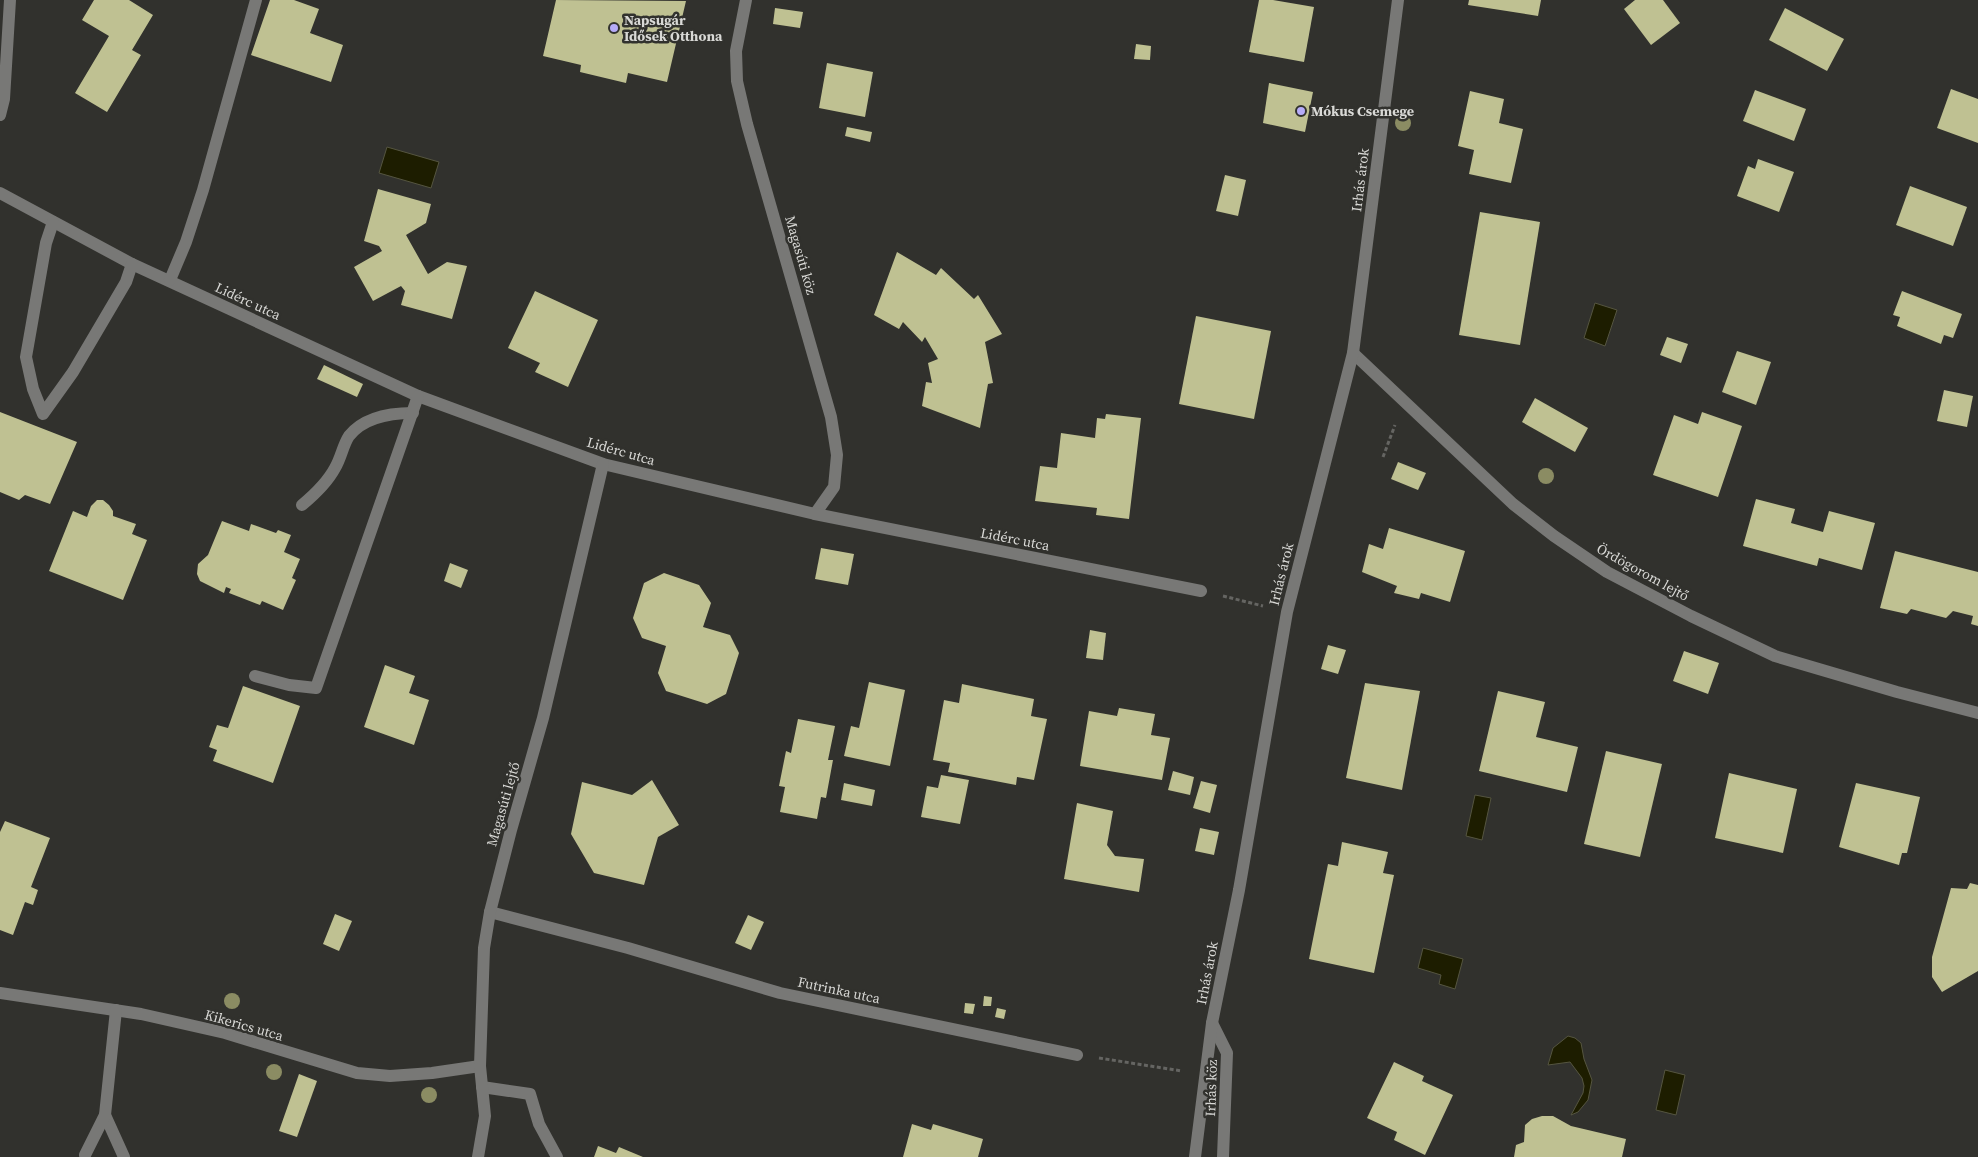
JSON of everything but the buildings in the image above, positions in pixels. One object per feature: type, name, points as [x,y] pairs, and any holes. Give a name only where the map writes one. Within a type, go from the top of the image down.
[{"type":"street","points":[[0,115],[4,99],[10,0]]},
{"type":"street","points":[[170,280],[186,242],[203,190],[256,0]]},
{"type":"street","name":"Magasúti köz","points":[[746,0],[736,51],[737,81],[747,124],[831,416],[837,455],[834,487],[815,514]]},
{"type":"street","name":"Irhás árok","points":[[1195,1157],[1212,1023],[1239,890],[1287,612],[1352,353],[1398,0]]},
{"type":"street","name":"Lidérc utca","points":[[0,193],[132,264],[418,396],[603,464],[815,514],[1201,590]]},
{"type":"street","points":[[53,222],[46,243],[26,357],[33,389],[43,414],[73,372],[126,282],[132,264]]},
{"type":"street","name":"Ördögorom lejtő","points":[[1352,353],[1513,504],[1554,536],[1607,572],[1691,616],[1775,656],[1897,692],[1978,713]]},
{"type":"street","points":[[255,676],[289,685],[316,688],[418,396]]},
{"type":"street","points":[[302,505],[315,494],[335,468],[349,436],[363,424],[393,413],[413,413]]},
{"type":"street","name":"Magasúti lejtő","points":[[478,1157],[485,1116],[480,1066],[484,948],[490,912],[510,830],[543,718],[603,464]]},
{"type":"street","name":"Futrinka utca","points":[[490,912],[628,948],[780,993],[1077,1055]]},
{"type":"street","name":"Kikerics utca","points":[[0,993],[116,1010],[225,1034],[357,1074],[390,1076],[432,1073],[480,1066]]},
{"type":"street","points":[[85,1155],[105,1116],[116,1010]]},
{"type":"street","name":"Irhás köz","points":[[1212,1023],[1227,1053],[1223,1157]]},
{"type":"street","points":[[482,1087],[530,1094],[539,1124],[557,1157]]},
{"type":"street","points":[[105,1116],[124,1157]]},
{"type":"path","points":[[1382,457],[1404,402]]},
{"type":"path","points":[[1201,590],[1267,607]]},
{"type":"path","points":[[1077,1055],[1188,1072]]},
{"type":"shaded area","points":[[387,147],[439,162],[431,188],[379,173]]},
{"type":"shaded area","points":[[1595,303],[1617,310],[1605,346],[1584,338]]},
{"type":"shaded area","points":[[1475,795],[1491,798],[1482,840],[1466,836]]},
{"type":"shaded area","points":[[1423,948],[1463,959],[1455,989],[1439,984],[1441,975],[1418,968]]},
{"type":"shaded area","points":[[1568,1036],[1575,1038],[1581,1043],[1584,1059],[1592,1080],[1588,1100],[1578,1112],[1571,1115],[1583,1093],[1582,1078],[1570,1062],[1548,1065],[1553,1048]]},
{"type":"shaded area","points":[[1665,1070],[1685,1075],[1676,1115],[1656,1110]]},
{"type":"place","name":"Napsugár Idősek Otthona","points":[[614,28]]},
{"type":"place","name":"Mókus Csemege","points":[[1301,111]]}]
